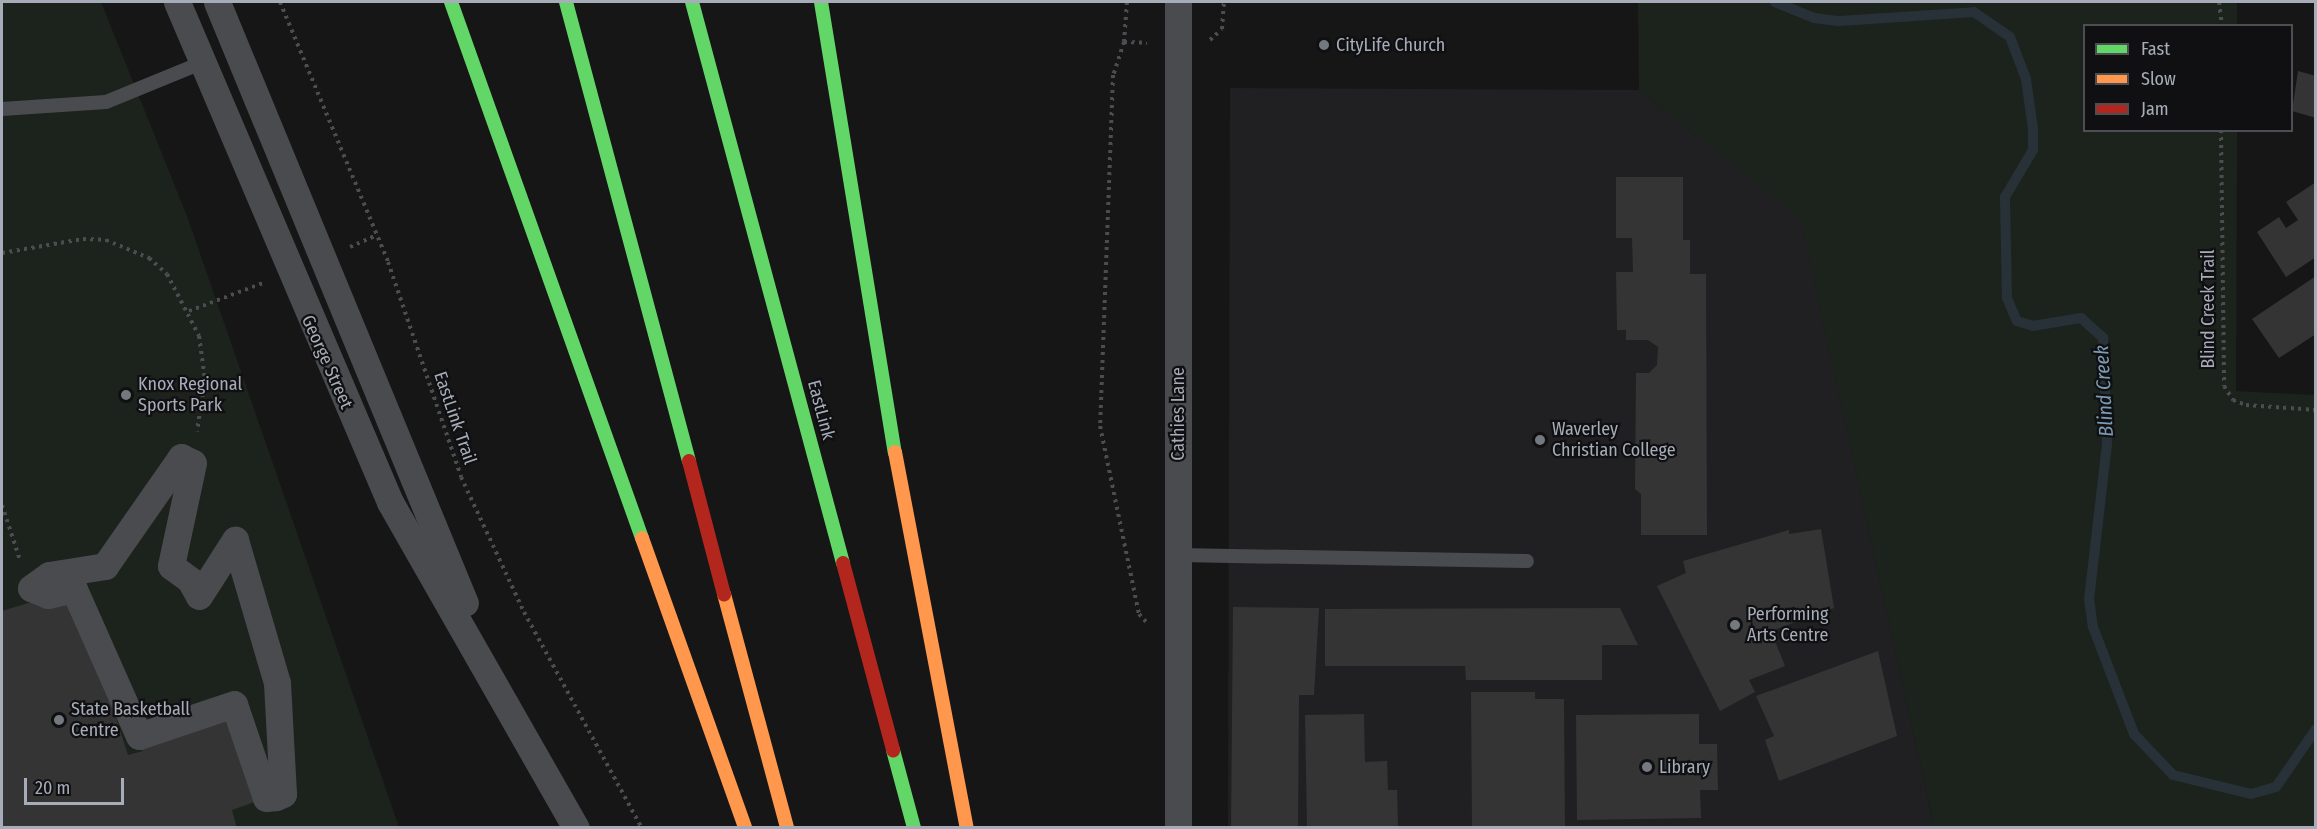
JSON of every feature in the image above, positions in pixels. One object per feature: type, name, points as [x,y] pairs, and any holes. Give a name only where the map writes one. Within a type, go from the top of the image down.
[{"type":"highway","points":[[451,2],[746,828]]},
{"type":"highway","points":[[566,2],[787,828]]},
{"type":"highway","name":"EastLink","points":[[692,2],[915,828]]},
{"type":"highway","points":[[821,2],[901,485],[968,828]]},
{"type":"street","name":"George Street","points":[[177,2],[201,63],[390,502],[576,828]]},
{"type":"street","name":"George Street","points":[[217,2],[509,707]]},
{"type":"street","name":"Cathies Lane","points":[[1178,2],[1178,828]]},
{"type":"street","points":[[201,63],[235,47]]},
{"type":"street","points":[[181,457],[188,460],[193,463],[171,566],[190,580],[199,596],[235,540],[270,644],[277,683],[283,794],[276,797],[266,798],[234,704],[139,736],[74,589],[48,595],[30,588],[49,575],[105,566],[181,457]]},
{"type":"lane","points":[[2,109],[106,102],[201,63]]},
{"type":"lane","points":[[1178,555],[1527,561]]},
{"type":"path","name":"EastLink Trail","points":[[280,2],[388,262],[461,477],[524,612],[642,828]]},
{"type":"path","points":[[1127,2],[1124,42],[1113,75],[1100,426],[1140,619],[1155,624]]},
{"type":"path","points":[[1200,44],[1222,29],[1224,2]]},
{"type":"path","points":[[2219,2],[2222,24]]},
{"type":"path","points":[[1124,42],[1152,43]]},
{"type":"path","name":"Blind Creek Trail","points":[[2221,132],[2224,386],[2234,400],[2246,405],[2316,410]]},
{"type":"path","points":[[2,253],[83,239],[106,240],[149,258],[167,274],[192,316],[203,357],[201,412],[188,460]]},
{"type":"path","points":[[2,505],[23,567]]},
{"type":"shaded area","name":"Knox Regional Sports Park","points":[[2,2],[101,2],[187,216],[399,827],[2,828]]},
{"type":"shaded area","points":[[1638,2],[2237,2],[2237,24],[2083,24],[2083,132],[2237,132],[2236,391],[2315,395],[2315,827],[1934,827],[1800,218],[1639,90]]},
{"type":"shaded area","name":"Waverley Christian College","points":[[1230,88],[1639,90],[1800,217],[1934,827],[1228,828]]},
{"type":"building","points":[[2298,71],[2316,76],[2316,118],[2293,111]]},
{"type":"building","points":[[1616,177],[1683,177],[1683,240],[1690,240],[1690,274],[1706,274],[1707,535],[1641,535],[1641,494],[1635,489],[1636,373],[1649,373],[1657,365],[1658,347],[1648,340],[1626,340],[1626,330],[1617,330],[1616,272],[1633,272],[1632,238],[1616,238]]},
{"type":"building","points":[[2316,182],[2316,257],[2286,277],[2257,232],[2279,217],[2286,228],[2298,220],[2286,202]]},
{"type":"building","points":[[2316,276],[2316,334],[2279,358],[2252,319]]},
{"type":"building","name":"Performing Arts Centre","points":[[1821,529],[1834,608],[1771,631],[1785,666],[1749,680],[1755,692],[1720,711],[1657,586],[1686,573],[1683,561],[1789,530],[1789,534]]},
{"type":"building","name":"State Basketball Centre","points":[[74,589],[128,755],[143,751],[137,737],[234,704],[266,798],[232,810],[237,828],[2,828],[2,611]]},
{"type":"building","points":[[1233,607],[1319,608],[1314,695],[1299,695],[1298,828],[1231,828]]},
{"type":"building","points":[[1620,608],[1638,645],[1602,645],[1602,680],[1466,680],[1465,666],[1325,666],[1325,609]]},
{"type":"building","points":[[1878,651],[1897,736],[1779,781],[1765,740],[1774,736],[1756,696]]},
{"type":"building","points":[[1471,692],[1535,692],[1535,699],[1564,699],[1565,828],[1472,828]]},
{"type":"building","points":[[1364,714],[1365,762],[1387,761],[1388,790],[1397,790],[1398,826],[1307,827],[1305,715]]},
{"type":"building","name":"Library","points":[[1699,714],[1699,744],[1717,744],[1718,790],[1700,790],[1701,818],[1577,820],[1576,715]]},
{"type":"waterway","name":"Blind Creek","points":[[1775,2],[1814,18],[1840,21],[1974,12],[2010,37],[2026,79],[2033,129],[2033,150],[2005,197],[2007,298],[2017,321],[2033,326],[2081,318],[2103,338],[2107,444],[2089,599],[2093,627],[2134,734],[2173,775],[2251,794],[2276,787],[2316,729]]},
{"type":"traffic: fast","points":[[451,2],[642,538]]},
{"type":"traffic: fast","points":[[566,2],[689,461]]},
{"type":"traffic: fast","points":[[692,2],[843,563]]},
{"type":"traffic: fast","points":[[821,2],[895,452]]},
{"type":"traffic: fast","points":[[893,750],[914,828]]},
{"type":"traffic: slow","points":[[895,452],[967,828]]},
{"type":"traffic: slow","points":[[642,538],[745,828]]},
{"type":"traffic: slow","points":[[724,594],[787,828]]},
{"type":"traffic: jam","points":[[689,461],[724,594]]},
{"type":"traffic: jam","points":[[843,563],[893,750]]},
{"type":"place","name":"CityLife Church","points":[[1324,45]]},
{"type":"place","name":"Knox Regional Sports Park","points":[[126,395]]},
{"type":"place","name":"Waverley Christian College","points":[[1540,440]]},
{"type":"place","name":"Performing Arts Centre","points":[[1735,625]]},
{"type":"place","name":"State Basketball Centre","points":[[59,720]]},
{"type":"place","name":"Library","points":[[1647,767]]}]
